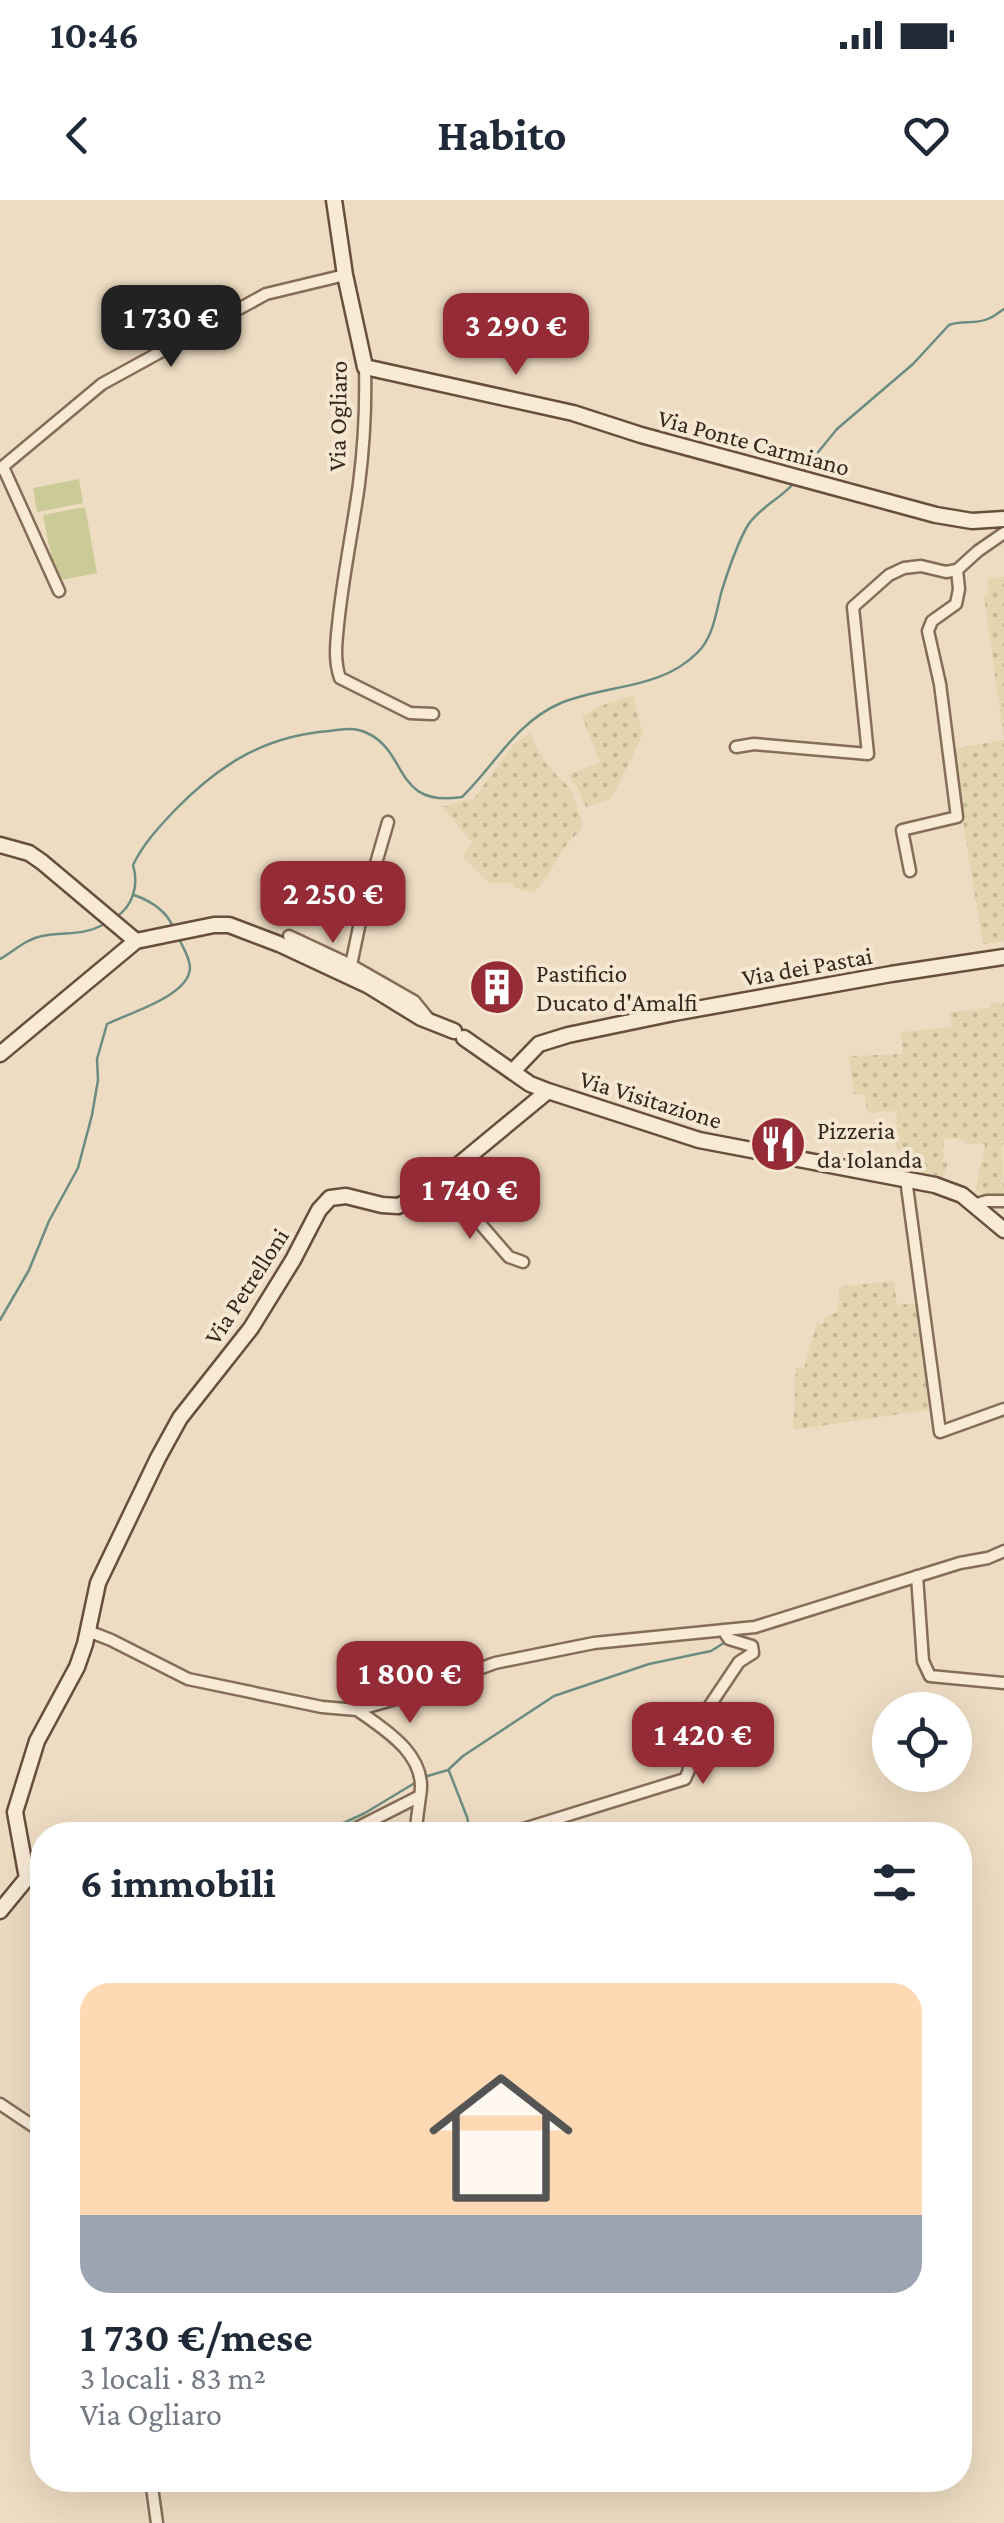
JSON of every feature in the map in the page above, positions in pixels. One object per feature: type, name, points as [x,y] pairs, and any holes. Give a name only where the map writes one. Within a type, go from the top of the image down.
[{"type":"street","name":"Via Ogliaro","points":[[334,200],[344,276],[371,369],[336,647],[338,670],[340,678],[394,706],[432,714]]},
{"type":"street","points":[[58,591],[1,468],[102,384],[266,294],[344,276]]},
{"type":"street","name":"Via Ponte Carmiano","points":[[371,369],[573,413],[936,515],[972,521],[1004,519]]},
{"type":"street","points":[[736,747],[754,744],[868,754],[853,606],[889,575],[904,568],[958,570],[1004,533]]},
{"type":"street","points":[[910,871],[902,830],[957,818],[940,684],[928,631],[932,621],[956,604],[958,570]]},
{"type":"street","points":[[351,966],[388,822]]},
{"type":"street","points":[[0,845],[29,854],[54,870],[136,942],[0,1054]]},
{"type":"street","name":"Via Visitazione","points":[[136,942],[229,925],[255,933],[369,986],[459,1035],[530,1084],[699,1140],[935,1186],[962,1195],[1004,1230]]},
{"type":"street","points":[[289,936],[414,1002],[432,1023]]},
{"type":"street","name":"Via dei Pastai","points":[[514,1070],[539,1044],[576,1034],[872,977],[1004,957]]},
{"type":"street","points":[[523,1262],[509,1258],[476,1220],[422,1195],[548,1090]]},
{"type":"street","points":[[906,1180],[940,1432],[1004,1409]]},
{"type":"street","name":"Via Petrelloni","points":[[88,1631],[98,1583],[180,1418],[251,1328],[319,1210],[330,1198],[346,1196],[398,1206],[422,1195]]},
{"type":"street","points":[[974,1205],[1004,1201]]},
{"type":"street","points":[[0,1911],[26,1878],[16,1812],[38,1740],[77,1667],[88,1631],[188,1679],[322,1707],[357,1710],[495,1662],[594,1643],[729,1637],[918,1583],[960,1563],[1004,1552]]},
{"type":"street","points":[[988,1558],[1004,1566]]},
{"type":"street","points":[[918,1583],[923,1660],[930,1676],[1004,1683]]},
{"type":"street","points":[[546,1822],[684,1779],[688,1770],[686,1742],[739,1662],[753,1653],[752,1646],[729,1637]]},
{"type":"street","points":[[357,1710],[386,1730],[415,1760],[422,1779],[417,1822]]},
{"type":"street","points":[[369,1822],[420,1796]]},
{"type":"street","points":[[0,2104],[30,2124]]},
{"type":"street","points":[[153,2492],[157,2523]]},
{"type":"shaded area","points":[[1004,577],[1004,740],[984,596],[989,594],[987,579]]},
{"type":"shaded area","points":[[633,695],[643,734],[611,799],[586,807],[568,775],[600,762],[582,716]]},
{"type":"shaded area","points":[[531,733],[551,770],[571,789],[583,824],[543,882],[530,892],[513,887],[513,883],[489,883],[463,856],[472,842],[442,807],[473,800],[514,744]]},
{"type":"shaded area","points":[[1004,740],[1004,941],[983,944],[951,749]]},
{"type":"shaded area","points":[[1004,1002],[1004,1193],[975,1192],[985,1144],[967,1144],[961,1139],[944,1138],[943,1162],[948,1163],[941,1183],[897,1173],[903,1152],[896,1149],[897,1111],[867,1113],[865,1094],[854,1094],[849,1056],[903,1054],[901,1032],[951,1027],[950,1012],[990,1008],[990,1003]]},
{"type":"shaded area","points":[[894,1281],[897,1305],[919,1303],[933,1409],[793,1430],[796,1368],[804,1368],[817,1323],[823,1324],[825,1317],[838,1312],[839,1287]]},
{"type":"green space","points":[[79,479],[83,503],[37,512],[33,488]]},
{"type":"green space","points":[[85,507],[97,573],[56,581],[43,515]]},
{"type":"waterway","points":[[801,473],[837,429],[913,364],[949,325],[985,320],[1004,309]]},
{"type":"waterway","points":[[116,917],[133,894],[133,865],[157,829],[209,779],[264,746],[306,734],[358,730],[380,742],[413,787],[440,798],[462,797],[519,733],[545,711],[578,697],[650,680],[683,665],[707,639],[730,566],[748,525],[793,484]]},
{"type":"waterway","points":[[134,895],[157,907],[173,927]]},
{"type":"waterway","points":[[0,959],[36,938],[105,924]]},
{"type":"waterway","points":[[0,1320],[78,1168],[92,1115],[97,1059],[107,1024],[180,987],[190,968],[179,939]]},
{"type":"waterway","points":[[424,1777],[448,1770],[554,1696],[649,1664],[711,1651],[727,1641]]},
{"type":"waterway","points":[[449,1771],[468,1822]]},
{"type":"waterway","points":[[346,1822],[418,1781]]},
{"type":"place","name":"Pastificio Ducato d'Amalfi","points":[[497,987]]},
{"type":"place","name":"Pizzeria da Iolanda","points":[[778,1144]]}]
